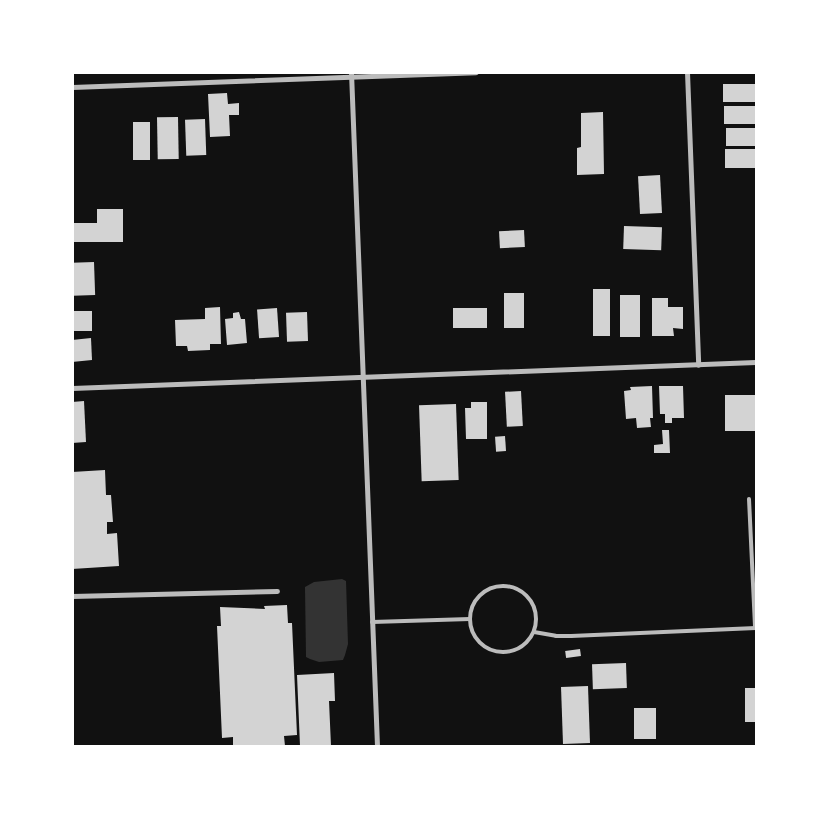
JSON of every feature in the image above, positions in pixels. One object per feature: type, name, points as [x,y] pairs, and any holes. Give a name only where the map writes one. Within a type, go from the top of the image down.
[{"type":"street","points":[[72,87],[351,75],[476,72]]},
{"type":"street","points":[[688,72],[698,364]]},
{"type":"street","points":[[351,75],[377,746]]},
{"type":"street","points":[[72,388],[756,362]]},
{"type":"street","points":[[72,596],[277,591]]},
{"type":"lane","points":[[534,632],[556,636],[756,628],[749,499]]},
{"type":"lane","points":[[496,586],[508,586],[519,589],[528,596],[534,606],[537,617],[534,632],[524,646],[504,653],[494,651],[476,639],[471,630],[472,608],[482,594],[496,586]]},
{"type":"lane","points":[[372,622],[470,619]]},
{"type":"shaded area","points":[[342,579],[346,581],[348,644],[343,660],[319,662],[310,659],[306,657],[305,587],[314,582]]},
{"type":"building","points":[[723,84],[756,84],[756,102],[723,102]]},
{"type":"building","points":[[227,93],[228,104],[239,103],[239,115],[229,115],[230,136],[210,137],[208,94]]},
{"type":"building","points":[[724,106],[756,106],[756,124],[724,124]]},
{"type":"building","points":[[603,112],[604,174],[577,175],[577,148],[581,147],[581,113]]},
{"type":"building","points":[[157,117],[178,117],[179,159],[158,159]]},
{"type":"building","points":[[205,119],[206,155],[186,156],[185,120]]},
{"type":"building","points":[[133,122],[150,122],[150,160],[133,160]]},
{"type":"building","points":[[726,128],[756,128],[756,146],[726,146]]},
{"type":"building","points":[[725,149],[756,149],[756,168],[725,168]]},
{"type":"building","points":[[660,175],[662,213],[640,214],[638,176]]},
{"type":"building","points":[[97,209],[123,209],[123,242],[72,242],[72,223],[97,223]]},
{"type":"building","points":[[624,226],[662,227],[661,250],[623,249]]},
{"type":"building","points":[[524,230],[525,247],[500,248],[499,231]]},
{"type":"building","points":[[94,262],[95,295],[73,296],[72,263]]},
{"type":"building","points":[[593,289],[610,289],[610,336],[593,336]]},
{"type":"building","points":[[504,293],[524,293],[524,328],[504,328]]},
{"type":"building","points":[[620,295],[640,295],[640,337],[620,337]]},
{"type":"building","points":[[652,298],[668,298],[668,307],[683,307],[683,329],[673,328],[674,336],[652,336]]},
{"type":"building","points":[[220,307],[221,344],[210,344],[210,350],[188,351],[187,346],[176,346],[175,320],[205,319],[205,308]]},
{"type":"building","points":[[277,308],[279,337],[259,338],[257,309]]},
{"type":"building","points":[[453,308],[487,308],[487,328],[453,328]]},
{"type":"building","points":[[73,311],[92,311],[92,331],[73,331]]},
{"type":"building","points":[[239,312],[241,319],[245,319],[247,343],[227,345],[225,319],[233,318],[233,313]]},
{"type":"building","points":[[307,312],[308,341],[287,342],[286,313]]},
{"type":"building","points":[[91,338],[92,360],[72,362],[72,340]]},
{"type":"building","points":[[652,386],[653,418],[650,418],[651,427],[637,428],[636,418],[626,419],[624,391],[631,390],[630,387]]},
{"type":"building","points":[[659,386],[683,386],[684,418],[672,418],[672,423],[665,423],[665,414],[660,414]]},
{"type":"building","points":[[521,391],[523,426],[507,427],[505,392]]},
{"type":"building","points":[[725,395],[756,395],[756,431],[725,431]]},
{"type":"building","points":[[84,401],[86,442],[72,443],[72,402]]},
{"type":"building","points":[[471,402],[487,402],[487,439],[466,439],[465,408],[471,408]]},
{"type":"building","points":[[456,404],[459,480],[422,481],[419,405]]},
{"type":"building","points":[[662,430],[669,430],[670,453],[654,453],[654,445],[663,444]]},
{"type":"building","points":[[505,436],[506,451],[496,452],[495,437]]},
{"type":"building","points":[[105,470],[106,495],[111,495],[113,522],[107,522],[107,534],[117,533],[119,566],[72,569],[72,472]]},
{"type":"building","points":[[287,605],[288,623],[292,623],[297,735],[284,736],[285,746],[233,746],[233,737],[222,738],[217,626],[221,626],[220,607],[265,609],[264,606]]},
{"type":"building","points":[[580,649],[581,656],[566,658],[565,651]]},
{"type":"building","points":[[626,663],[627,688],[593,689],[592,664]]},
{"type":"building","points":[[334,673],[335,701],[329,701],[331,746],[300,746],[297,675]]},
{"type":"building","points":[[588,686],[590,743],[563,744],[561,687]]},
{"type":"building","points":[[745,688],[756,688],[756,722],[745,722]]},
{"type":"building","points":[[634,708],[656,708],[656,739],[634,739]]}]
